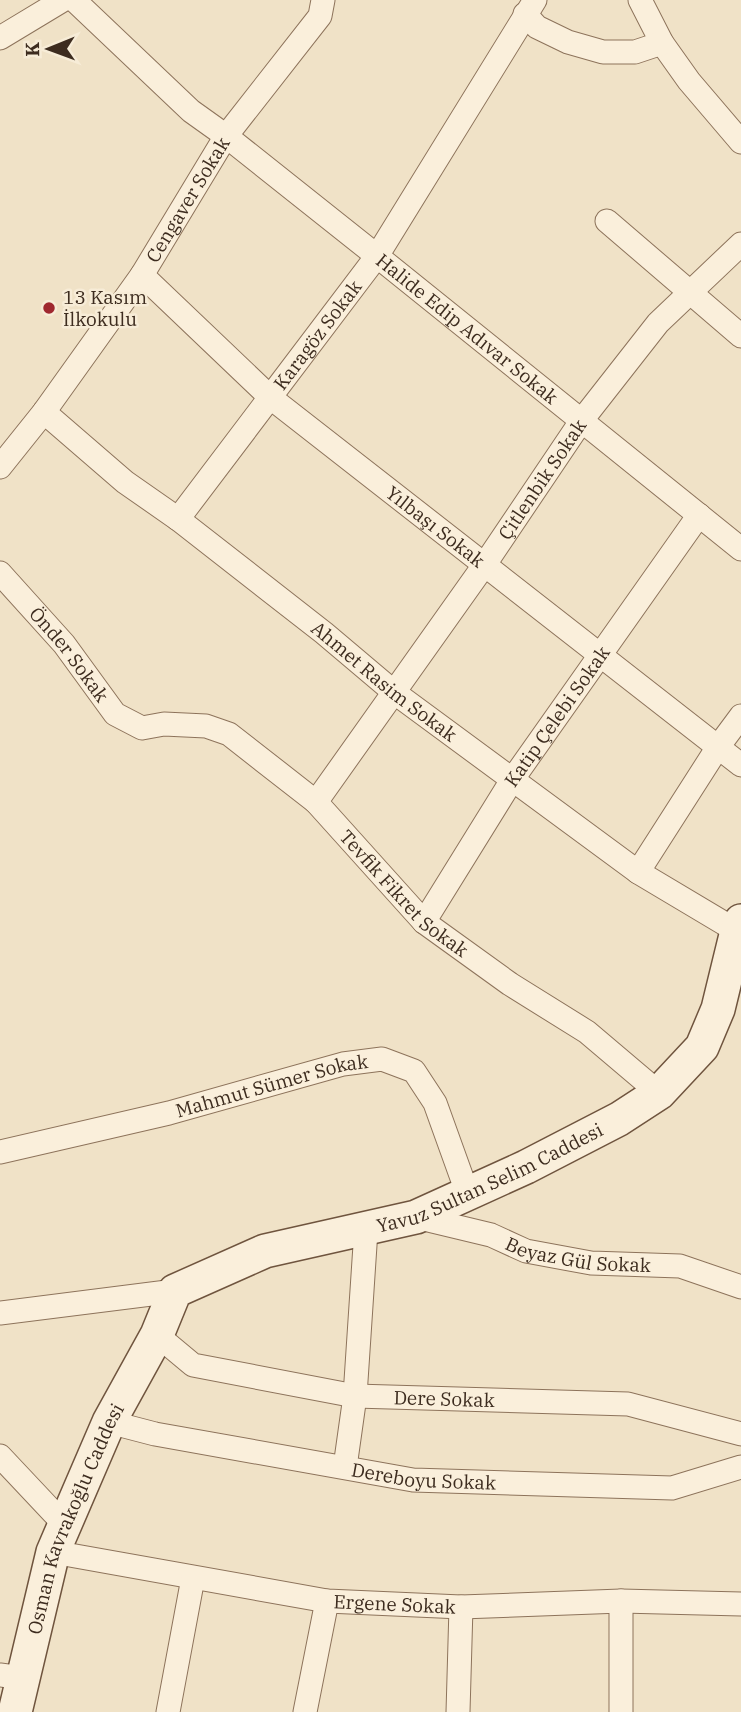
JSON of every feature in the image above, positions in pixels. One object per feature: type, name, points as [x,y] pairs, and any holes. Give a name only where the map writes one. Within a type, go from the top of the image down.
[{"type":"street","points":[[0,38],[64,0]]},
{"type":"street","name":"Halide Edip Adıvar Sokak","points":[[74,0],[191,111],[377,256],[741,549]]},
{"type":"street","name":"Cengaver Sokak","points":[[0,466],[44,412],[142,275],[226,136],[320,16],[323,0]]},
{"type":"street","points":[[640,0],[662,43],[741,142]]},
{"type":"street","points":[[530,7],[537,27],[568,42],[603,51],[635,52],[662,43]]},
{"type":"street","name":"Karagöz Sokak","points":[[178,519],[377,256],[530,7]]},
{"type":"street","points":[[607,221],[741,336]]},
{"type":"street","name":"Çitlenbik Sokak","points":[[316,802],[485,564],[582,420],[658,323],[741,244]]},
{"type":"street","name":"Yılbaşı Sokak","points":[[142,275],[271,398],[741,765]]},
{"type":"street","name":"Ahmet Rasim Sokak","points":[[44,412],[125,482],[178,519],[324,633],[395,693],[638,872],[739,926]]},
{"type":"street","name":"Katip Çelebi Sokak","points":[[424,922],[512,779],[699,515]]},
{"type":"street","name":"Önder Sokak","points":[[0,573],[64,644],[115,714],[142,728]]},
{"type":"street","points":[[638,872],[718,747],[741,716]]},
{"type":"street","name":"Tevfik Fikret Sokak","points":[[142,728],[164,724],[206,726],[229,734],[316,802],[424,922],[510,984],[587,1032],[659,1093]]},
{"type":"street","name":"Yavuz Sultan Selim Caddesi","points":[[175,1292],[265,1251],[416,1217],[526,1167],[619,1119],[659,1093],[702,1047],[718,1009],[739,926]]},
{"type":"street","name":"Mahmut Sümer Sokak","points":[[0,1152],[169,1113],[343,1064],[382,1059],[414,1071],[435,1103],[467,1192]]},
{"type":"street","name":"Beyaz Gül Sokak","points":[[416,1217],[491,1235],[526,1251],[591,1263],[680,1266],[741,1287]]},
{"type":"street","points":[[345,1467],[355,1396],[366,1230]]},
{"type":"street","points":[[0,1313],[175,1292],[157,1335]]},
{"type":"street","name":"Dere Sokak","points":[[157,1335],[193,1365],[355,1396],[628,1404],[741,1434]]},
{"type":"street","name":"Osman Kavrakoğlu Caddesi","points":[[15,1712],[11,1676],[58,1538],[109,1422],[157,1335]]},
{"type":"street","name":"Dereboyu Sokak","points":[[109,1422],[155,1434],[414,1480],[672,1488],[741,1467]]},
{"type":"street","points":[[0,1456],[58,1538]]},
{"type":"street","name":"Ergene Sokak","points":[[58,1538],[193,1577],[327,1601],[461,1607],[621,1601],[741,1604]]},
{"type":"street","points":[[168,1712],[193,1577]]},
{"type":"street","points":[[305,1712],[327,1601]]},
{"type":"street","points":[[621,1601],[621,1712]]},
{"type":"street","points":[[458,1712],[461,1607]]},
{"type":"place","name":"13 Kasım İlkokulu","points":[[49,308]]}]
